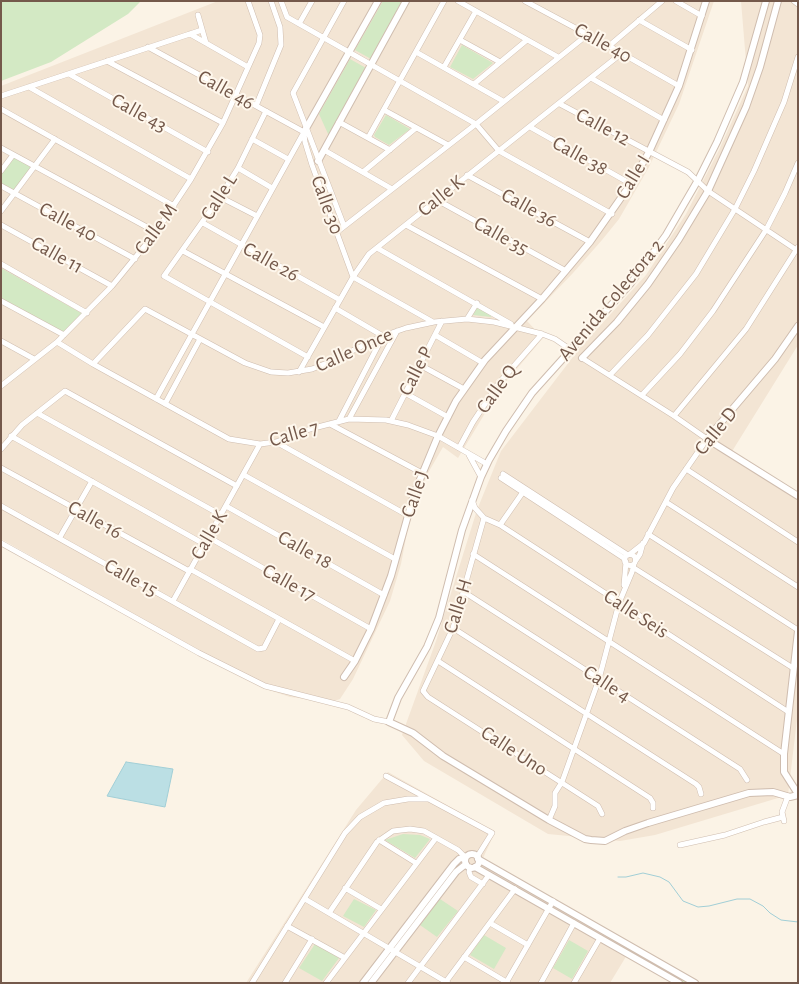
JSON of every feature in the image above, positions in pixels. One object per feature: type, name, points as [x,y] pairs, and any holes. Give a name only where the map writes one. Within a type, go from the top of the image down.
[{"type":"street","name":"Calle M","points":[[2,384],[57,342],[87,313],[135,259],[174,206],[208,152],[236,96],[259,43],[260,35],[248,1]]},
{"type":"street","points":[[256,106],[281,45],[278,20],[271,1]]},
{"type":"street","points":[[299,24],[312,1]]},
{"type":"street","points":[[344,1],[293,92],[315,163],[344,226]]},
{"type":"street","points":[[156,399],[288,159],[378,1]]},
{"type":"street","points":[[315,163],[406,1]]},
{"type":"street","points":[[368,138],[444,1]]},
{"type":"street","points":[[458,1],[558,57]]},
{"type":"street","name":"Calle 40","points":[[526,1],[679,86]]},
{"type":"street","points":[[609,46],[662,1]]},
{"type":"street","points":[[676,1],[702,16]]},
{"type":"street","name":"Calle I","points":[[516,327],[590,242],[612,214],[631,184],[649,152],[679,86],[706,1]]},
{"type":"street","name":"Avenida Colectora 2","points":[[389,722],[398,698],[426,647],[439,618],[462,530],[487,464],[506,431],[532,393],[631,283],[666,235],[698,180],[743,82],[766,1]]},
{"type":"street","name":"Avenida Colectora 2","points":[[582,358],[617,322],[648,284],[708,191],[746,107],[778,1]]},
{"type":"street","points":[[794,1],[798,4]]},
{"type":"street","points":[[281,2],[287,17],[476,124],[499,151],[564,189],[612,214]]},
{"type":"street","points":[[444,67],[476,11]]},
{"type":"street","points":[[198,15],[206,43]]},
{"type":"street","points":[[278,20],[287,17]]},
{"type":"street","points":[[639,20],[692,50]]},
{"type":"street","points":[[1,96],[202,30]]},
{"type":"street","points":[[190,34],[248,67]]},
{"type":"street","points":[[336,232],[476,124],[587,34]]},
{"type":"street","points":[[460,40],[500,62]]},
{"type":"street","points":[[474,84],[527,40]]},
{"type":"street","name":"Calle 46","points":[[148,47],[236,96],[305,131]]},
{"type":"street","points":[[416,52],[503,101]]},
{"type":"street","name":"Calle K","points":[[299,372],[361,262],[369,254],[622,53]]},
{"type":"street","points":[[610,375],[648,335],[696,274],[735,209],[784,102],[798,57]]},
{"type":"street","points":[[107,61],[223,123]]},
{"type":"street","name":"Calle 43","points":[[69,74],[208,152]]},
{"type":"street","points":[[591,78],[664,120]]},
{"type":"street","points":[[29,87],[191,179]]},
{"type":"street","name":"Calle 12","points":[[560,104],[688,172],[708,191],[797,249]]},
{"type":"street","points":[[1,109],[174,206]]},
{"type":"street","points":[[384,110],[448,146]]},
{"type":"street","name":"Calle L","points":[[210,301],[164,276],[203,223],[238,168],[266,111]]},
{"type":"street","points":[[339,122],[390,150]]},
{"type":"street","name":"Calle 38","points":[[530,127],[631,184]]},
{"type":"street","points":[[363,172],[416,128]]},
{"type":"street","points":[[1,211],[56,139]]},
{"type":"street","points":[[252,139],[288,159]]},
{"type":"street","points":[[1,148],[156,232]]},
{"type":"street","points":[[324,150],[392,189]]},
{"type":"street","points":[[1,171],[13,155]]},
{"type":"street","name":"Calle 30","points":[[315,163],[336,232],[353,277]]},
{"type":"street","points":[[642,395],[680,354],[713,311],[766,230],[798,163]]},
{"type":"street","points":[[238,168],[272,188]]},
{"type":"street","name":"Calle 36","points":[[467,175],[590,242]]},
{"type":"street","name":"Calle 40","points":[[1,186],[135,259]]},
{"type":"street","points":[[220,197],[257,216]]},
{"type":"street","name":"Calle 35","points":[[437,200],[566,271]]},
{"type":"street","name":"Calle 26","points":[[203,223],[340,300]]},
{"type":"street","name":"Calle 11","points":[[1,225],[112,286]]},
{"type":"street","points":[[406,225],[542,299]]},
{"type":"street","points":[[377,248],[516,327]]},
{"type":"street","points":[[674,416],[746,329],[797,249]]},
{"type":"street","points":[[183,251],[324,327]]},
{"type":"street","points":[[346,258],[353,264],[361,262]]},
{"type":"street","points":[[1,264],[87,313]]},
{"type":"street","points":[[353,277],[434,322]]},
{"type":"street","points":[[1,301],[64,336]]},
{"type":"street","points":[[210,301],[308,357]]},
{"type":"street","points":[[467,319],[477,304]]},
{"type":"street","points":[[335,308],[382,336],[339,422]]},
{"type":"street","name":"Calle Once","points":[[93,364],[145,309],[257,368],[271,372],[299,372],[327,363],[382,336],[397,331],[434,322],[467,319],[494,322],[542,334],[555,339],[571,350]]},
{"type":"street","name":"Calle P","points":[[391,421],[442,321]]},
{"type":"street","name":"Calle D","points":[[549,820],[555,806],[555,792],[562,782],[599,680],[618,603],[648,534],[666,502],[707,439],[775,359],[798,326]]},
{"type":"street","name":"Calle J","points":[[344,677],[355,661],[371,629],[384,595],[407,515],[438,436],[464,389],[484,362],[516,327]]},
{"type":"street","points":[[349,419],[397,331]]},
{"type":"street","name":"Calle Q","points":[[459,448],[498,383],[542,334]]},
{"type":"street","points":[[435,335],[484,362]]},
{"type":"street","points":[[165,404],[200,339]]},
{"type":"street","points":[[1,341],[34,359]]},
{"type":"street","name":"Calle 7","points":[[57,342],[229,439],[260,444],[276,442],[349,419],[391,421],[416,427],[438,436],[487,464]]},
{"type":"street","points":[[582,358],[798,496]]},
{"type":"street","points":[[420,365],[464,389]]},
{"type":"street","points":[[1,449],[11,436],[65,391],[237,486]]},
{"type":"street","points":[[405,393],[448,417]]},
{"type":"street","points":[[37,413],[221,515]]},
{"type":"street","points":[[330,424],[422,473]]},
{"type":"street","points":[[11,436],[204,544]]},
{"type":"street","points":[[276,442],[407,515]]},
{"type":"street","name":"Calle K","points":[[173,601],[260,444]]},
{"type":"street","points":[[469,454],[481,477]]},
{"type":"street","name":"Calle 16","points":[[1,468],[355,661]]},
{"type":"street","points":[[686,470],[798,542]]},
{"type":"street","points":[[244,474],[395,559]]},
{"type":"street","points":[[634,564],[635,556],[627,558],[523,492],[502,476],[627,558],[629,565],[634,564],[793,668]]},
{"type":"street","points":[[60,538],[92,481]]},
{"type":"street","points":[[500,526],[523,492]]},
{"type":"street","points":[[472,500],[475,508],[484,518]]},
{"type":"street","points":[[666,502],[798,587]]},
{"type":"street","name":"Calle 15","points":[[1,506],[258,649],[264,648],[279,619]]},
{"type":"street","name":"Calle 18","points":[[226,506],[384,595]]},
{"type":"street","name":"Calle Seis","points":[[484,518],[500,526],[787,711]]},
{"type":"street","name":"Calle H","points":[[423,691],[453,628],[484,518]]},
{"type":"street","points":[[1,543],[199,653],[264,686],[348,707],[413,733],[443,756],[549,820],[585,839],[605,841],[625,831],[749,793],[773,792],[795,797],[797,794],[784,772],[784,754],[787,711],[798,631],[648,534]]},
{"type":"street","name":"Calle 17","points":[[208,537],[371,629]]},
{"type":"street","name":"Calle D","points":[[624,588],[627,558],[644,542]]},
{"type":"street","points":[[473,554],[784,754]]},
{"type":"street","name":"Calle 4","points":[[464,592],[740,769],[747,780]]},
{"type":"street","points":[[453,628],[696,784],[701,794]]},
{"type":"street","points":[[438,661],[650,798],[654,803],[654,808]]},
{"type":"street","name":"Calle Uno","points":[[423,691],[598,806],[602,814]]},
{"type":"street","points":[[386,776],[492,833],[478,858],[478,863],[469,862]]},
{"type":"street","points":[[680,845],[725,835],[764,822],[783,819],[782,812],[788,796]]},
{"type":"street","points":[[252,983],[345,833],[360,817],[384,803],[408,799],[429,799]]},
{"type":"street","points":[[329,913],[379,840],[393,832],[410,828],[424,831],[458,850],[469,862],[490,875],[680,983]]},
{"type":"street","points":[[326,983],[436,838]]},
{"type":"street","points":[[379,840],[416,863]]},
{"type":"street","points":[[363,983],[456,872],[469,862],[473,854],[695,983]]},
{"type":"street","points":[[469,862],[471,877],[483,884]]},
{"type":"street","points":[[408,983],[490,875]]},
{"type":"street","points":[[346,888],[381,909]]},
{"type":"street","points":[[304,899],[446,982],[515,889]]},
{"type":"street","points":[[464,957],[507,982],[553,901]]},
{"type":"street","points":[[490,923],[528,945]]},
{"type":"street","points":[[541,983],[574,923]]},
{"type":"street","points":[[287,926],[344,958]]},
{"type":"street","points":[[574,983],[600,938]]},
{"type":"street","points":[[285,983],[312,939]]},
{"type":"street","points":[[371,983],[392,950]]},
{"type":"shaded area","points":[[218,1],[714,1],[679,104],[649,167],[619,219],[573,273],[527,321],[543,338],[499,390],[458,458],[443,447],[428,473],[408,527],[401,564],[390,601],[353,679],[340,699],[331,702],[290,697],[266,689],[1,539],[1,86]]},
{"type":"shaded area","points":[[741,1],[798,1],[798,345],[731,453],[798,492],[798,711],[788,795],[655,835],[620,841],[548,834],[424,761],[402,735],[436,641],[477,510],[501,451],[579,349],[646,275],[686,214],[719,150],[748,86]]},
{"type":"shaded area","points":[[388,772],[495,832],[483,858],[633,945],[610,983],[246,983],[356,810]]},
{"type":"green space","points":[[1,1],[141,1],[128,14],[51,62],[1,81]]},
{"type":"green space","points":[[383,1],[404,1],[371,59],[355,50]]},
{"type":"green space","points":[[462,45],[493,63],[473,79],[450,67]]},
{"type":"green space","points":[[350,59],[366,68],[329,136],[319,114]]},
{"type":"green space","points":[[386,115],[410,129],[389,145],[374,135]]},
{"type":"green space","points":[[14,157],[33,168],[15,191],[1,184],[1,175]]},
{"type":"green space","points":[[1,268],[83,314],[64,333],[1,298]]},
{"type":"green space","points":[[477,307],[491,314],[491,317],[473,315]]},
{"type":"green space","points":[[403,834],[420,835],[430,839],[415,858],[385,840]]},
{"type":"green space","points":[[354,899],[376,910],[364,927],[343,916]]},
{"type":"green space","points":[[440,899],[458,911],[437,937],[420,925]]},
{"type":"green space","points":[[484,935],[506,948],[494,969],[470,955]]},
{"type":"green space","points":[[569,940],[588,951],[572,979],[553,968]]},
{"type":"green space","points":[[315,944],[339,958],[322,981],[299,968]]},
{"type":"green space","points":[[627,950],[638,952],[692,983],[683,983]]},
{"type":"water","points":[[126,762],[173,769],[165,807],[107,796]]},
{"type":"waterway","points":[[618,877],[643,873],[660,877],[669,882],[683,901],[698,907],[737,899],[750,899],[781,920],[798,922]]}]
